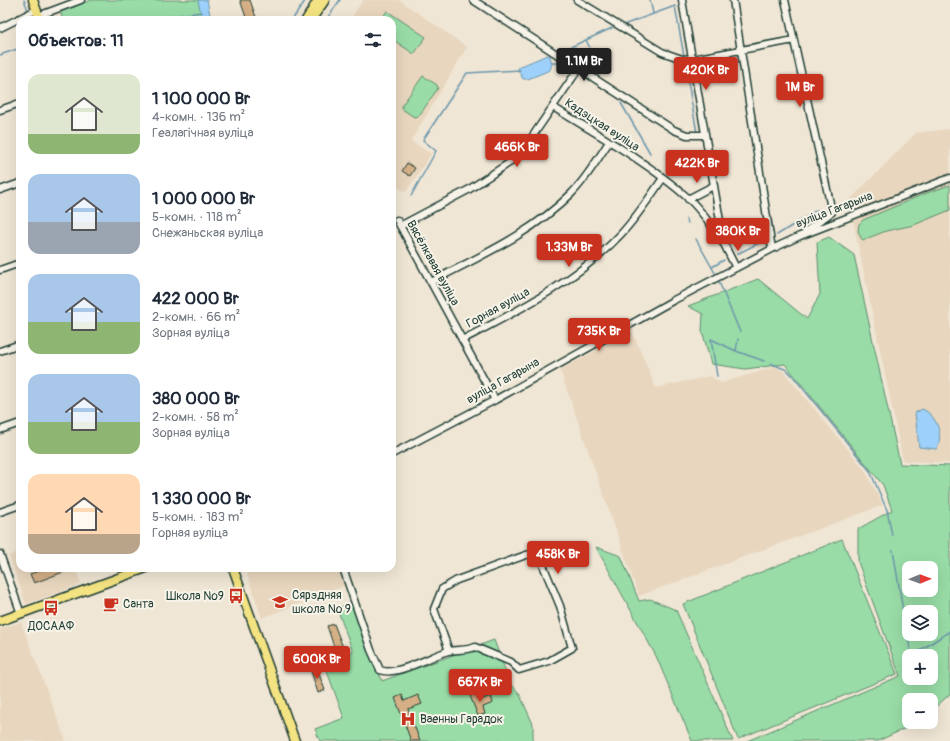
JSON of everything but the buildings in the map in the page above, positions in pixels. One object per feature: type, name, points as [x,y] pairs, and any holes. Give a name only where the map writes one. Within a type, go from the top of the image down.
[{"type":"main road","points":[[33,0],[38,16]]},
{"type":"main road","points":[[308,16],[318,0]]},
{"type":"main road","points":[[314,16],[325,0]]},
{"type":"main road","points":[[0,621],[135,572]]},
{"type":"main road","points":[[234,572],[295,741]]},
{"type":"street","points":[[38,16],[81,0]]},
{"type":"street","points":[[473,0],[674,130],[687,135],[704,135]]},
{"type":"street","points":[[577,0],[662,52],[682,59],[794,40]]},
{"type":"street","points":[[682,0],[704,135],[724,244],[736,268]]},
{"type":"street","points":[[733,0],[772,249]]},
{"type":"street","points":[[785,0],[832,212],[800,236]]},
{"type":"street","points":[[0,28],[16,23]]},
{"type":"street","points":[[400,226],[468,190],[509,163],[520,153],[586,58]]},
{"type":"street","points":[[0,110],[16,104]]},
{"type":"street","name":"Кадэцкая вуліца","points":[[553,106],[662,178],[688,198],[724,244]]},
{"type":"street","points":[[431,282],[533,227],[571,194],[587,175],[609,142]]},
{"type":"street","name":"Горная вуліца","points":[[462,340],[529,304],[588,264],[622,234],[640,212],[662,178]]},
{"type":"street","name":"вуліца Гагарына","points":[[396,452],[495,400],[772,249],[800,236],[950,178]]},
{"type":"street","points":[[0,190],[16,184]]},
{"type":"street","points":[[688,198],[713,186]]},
{"type":"street","name":"Вясёлкавая вуліца","points":[[396,220],[495,400]]},
{"type":"street","points":[[0,270],[16,264]]},
{"type":"street","points":[[0,351],[16,345]]},
{"type":"street","points":[[0,430],[16,424]]},
{"type":"street","points":[[0,512],[16,506]]},
{"type":"street","points":[[344,572],[371,650],[380,670],[392,672],[449,651],[468,650],[475,647],[511,662],[519,670],[549,661],[572,648],[560,606],[538,553],[526,555],[457,580],[442,589],[434,609],[449,651]]},
{"type":"street","points":[[0,554],[20,614]]},
{"type":"shaded area","points":[[363,0],[399,0],[467,47],[411,141],[431,154],[406,192],[396,186],[396,16],[353,16]]},
{"type":"shaded area","points":[[950,129],[950,463],[903,461],[849,201],[916,133]]},
{"type":"shaded area","points":[[632,331],[656,388],[710,376],[721,383],[775,367],[782,370],[864,469],[883,505],[639,596],[560,370]]},
{"type":"shaded area","points":[[16,553],[16,572],[77,572],[81,584],[26,604],[9,556]]},
{"type":"shaded area","name":"Сярэдняя школа № 9","points":[[246,572],[341,572],[344,586],[262,618]]},
{"type":"shaded area","points":[[21,622],[66,741],[0,741],[0,629]]},
{"type":"green space","points":[[92,0],[204,0],[208,16],[62,16],[60,11]]},
{"type":"green space","points":[[387,11],[394,16],[384,16]]},
{"type":"green space","points":[[396,17],[426,37],[414,54],[396,42]]},
{"type":"green space","points":[[423,76],[437,85],[438,88],[419,116],[414,117],[402,109],[402,105]]},
{"type":"green space","points":[[950,185],[950,210],[914,225],[886,231],[863,240],[861,238],[858,231],[859,224],[863,220],[924,194]]},
{"type":"green space","points":[[829,237],[854,255],[900,464],[950,466],[950,694],[938,705],[938,693],[902,693],[902,729],[904,729],[878,741],[747,741],[900,676],[858,562],[858,529],[892,510],[883,485],[785,364],[745,369],[711,364],[702,330],[703,314],[688,306],[758,279],[807,319],[820,294],[817,242]]},
{"type":"green space","points":[[842,539],[897,674],[738,739],[683,604]]},
{"type":"green space","points":[[596,547],[621,556],[639,601],[650,599],[676,610],[733,741],[692,741],[656,656]]},
{"type":"green space","points":[[353,602],[382,681],[494,640],[510,683],[519,693],[533,724],[533,741],[320,741],[315,729],[344,718],[324,663],[353,652],[337,608]]},
{"type":"water","points":[[198,0],[207,0],[210,16],[201,16]]},
{"type":"water","points":[[547,55],[550,56],[552,64],[550,70],[528,79],[523,79],[518,70],[519,67]]},
{"type":"water","points":[[922,409],[931,416],[938,426],[940,438],[936,449],[919,447],[915,413]]},
{"type":"waterway","points":[[24,0],[28,10]]},
{"type":"waterway","points":[[329,16],[340,0]]},
{"type":"waterway","points":[[650,0],[653,13]]},
{"type":"waterway","points":[[295,16],[305,1]]},
{"type":"waterway","points":[[626,24],[675,6],[684,56]]},
{"type":"waterway","points":[[174,16],[202,12]]},
{"type":"waterway","points":[[562,51],[612,28]]},
{"type":"waterway","points":[[586,40],[600,68]]},
{"type":"waterway","points":[[0,55],[16,49]]},
{"type":"waterway","points":[[552,63],[557,63],[570,70]]},
{"type":"waterway","points":[[685,64],[697,133]]},
{"type":"waterway","points":[[411,196],[436,151],[423,140],[467,73],[520,70]]},
{"type":"waterway","points":[[621,103],[650,153]]},
{"type":"waterway","points":[[777,235],[817,210]]},
{"type":"waterway","points":[[686,219],[688,223]]},
{"type":"waterway","points":[[696,239],[715,273]]},
{"type":"waterway","points":[[737,254],[767,239]]},
{"type":"waterway","points":[[712,267],[724,260]]},
{"type":"waterway","points":[[719,282],[740,332]]},
{"type":"waterway","points":[[717,376],[711,339],[736,351],[738,339]]},
{"type":"waterway","points":[[736,351],[764,361]]},
{"type":"waterway","points":[[770,363],[787,370],[792,375],[870,471],[887,510],[892,535]]},
{"type":"waterway","points":[[893,550],[902,605]]},
{"type":"waterway","points":[[938,639],[950,631]]},
{"type":"waterway","points":[[909,641],[911,655],[935,641]]},
{"type":"place","name":"Школа №9","points":[[236,596]]},
{"type":"place","name":"Сярэдняя школа № 9","points":[[280,602]]},
{"type":"place","name":"Санта","points":[[111,604]]},
{"type":"place","name":"ДОСААФ","points":[[51,608]]},
{"type":"place","name":"Ваенны Гарадок","points":[[408,719]]}]
